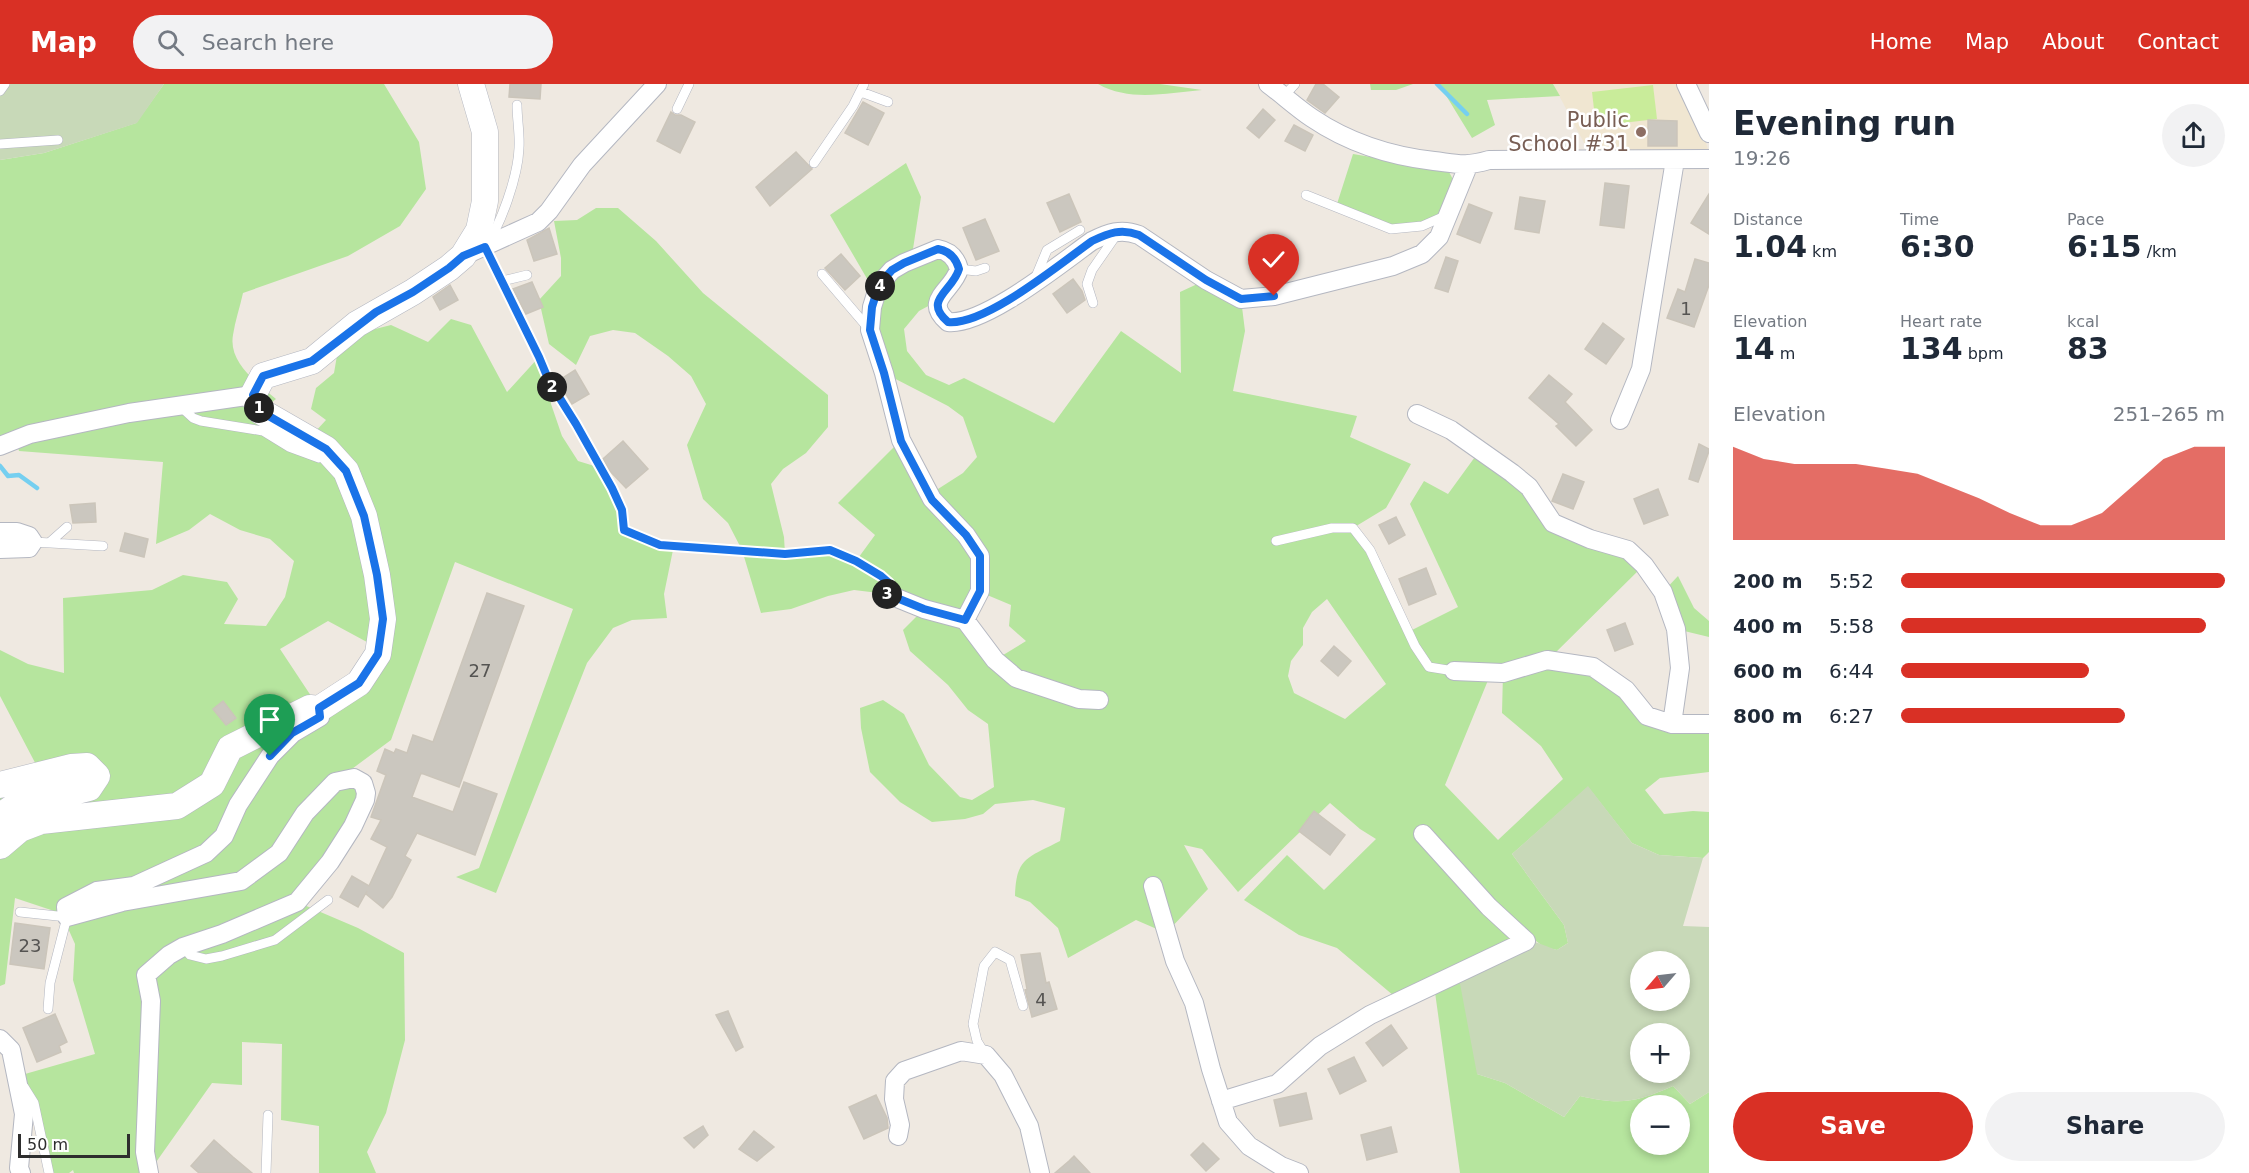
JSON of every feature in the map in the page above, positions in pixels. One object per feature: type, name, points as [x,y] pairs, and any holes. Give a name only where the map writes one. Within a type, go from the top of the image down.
[{"type":"street","points":[[471,84],[486,132],[485,201],[474,251]]},
{"type":"street","points":[[253,395],[263,376],[312,361],[357,324],[413,292],[474,251],[538,222],[549,211],[582,165],[657,84]]},
{"type":"street","points":[[1268,84],[1289,90],[1311,118],[1356,143],[1401,156],[1468,166],[1489,160],[1709,159]]},
{"type":"street","points":[[1686,84],[1709,133]]},
{"type":"street","points":[[1620,420],[1641,369],[1675,160]]},
{"type":"street","points":[[965,620],[980,591],[980,556],[966,535],[932,500],[901,441],[884,373],[870,330],[872,307],[877,291],[892,270],[938,249],[945,250],[953,256],[959,269],[957,276],[937,303],[937,309],[948,322],[956,323],[993,309],[1092,241],[1108,233],[1129,231],[1139,235],[1206,280],[1241,299],[1274,296],[1393,266],[1427,250],[1439,237],[1468,166]]},
{"type":"street","points":[[0,446],[30,434],[139,411],[253,395]]},
{"type":"street","points":[[0,846],[20,829],[41,821],[177,806],[212,784],[230,748],[310,708],[319,708],[359,683],[378,654],[383,619],[377,575],[364,516],[346,471],[326,449],[260,411],[253,395]]},
{"type":"street","points":[[1417,414],[1451,430],[1529,487],[1553,524],[1590,539],[1628,550],[1644,565],[1663,592],[1676,629],[1680,668],[1672,724]]},
{"type":"street","points":[[0,532],[17,532],[41,543]]},
{"type":"street","points":[[0,549],[28,548],[41,543]]},
{"type":"street","points":[[887,594],[924,609],[965,620],[995,660],[1016,678],[1079,699],[1099,700]]},
{"type":"street","points":[[1454,671],[1503,673],[1547,660],[1593,667],[1626,690],[1647,716],[1672,724],[1709,724]]},
{"type":"street","points":[[149,1173],[145,1152],[150,1001],[146,975],[169,955],[183,947],[222,934],[297,902],[330,862],[352,826],[365,800],[366,793],[363,783],[354,778],[335,782],[305,813],[279,853],[241,881],[122,902],[67,917],[66,907],[97,891],[134,886],[206,853],[224,836],[238,805],[270,756],[292,733],[320,717],[319,708]]},
{"type":"street","points":[[0,785],[71,767],[87,766],[97,776],[89,788],[12,808],[0,816]]},
{"type":"street","points":[[1221,1101],[1276,1084],[1320,1046],[1370,1015],[1526,941],[1489,907],[1423,834]]},
{"type":"street","points":[[1153,886],[1174,961],[1194,1003],[1228,1122],[1249,1146],[1281,1167],[1299,1173]]},
{"type":"street","points":[[0,1039],[12,1050],[24,1114],[21,1173]]},
{"type":"street","points":[[898,1136],[900,1125],[894,1099],[895,1081],[904,1071],[961,1051],[986,1055],[1003,1075],[1029,1126],[1040,1173]]},
{"type":"lane","points":[[639,103],[649,84]]},
{"type":"lane","points":[[677,109],[689,84]]},
{"type":"lane","points":[[814,163],[863,88],[888,102]]},
{"type":"lane","points":[[517,105],[519,149],[517,168],[496,232],[474,251],[502,281],[549,381],[612,488],[622,510],[624,530],[660,545],[785,554],[830,550],[881,576],[889,583],[887,594]]},
{"type":"lane","points":[[0,144],[58,141]]},
{"type":"lane","points":[[1306,195],[1391,229],[1422,226],[1447,215]]},
{"type":"lane","points":[[1034,282],[1047,250],[1080,230]]},
{"type":"lane","points":[[1093,303],[1087,284],[1092,270],[1119,231]]},
{"type":"lane","points":[[959,269],[976,271],[985,268]]},
{"type":"lane","points":[[822,274],[870,330]]},
{"type":"lane","points":[[502,281],[527,275]]},
{"type":"lane","points":[[178,405],[193,418],[263,431],[289,447],[321,459]]},
{"type":"lane","points":[[41,543],[67,527]]},
{"type":"lane","points":[[1276,541],[1332,528],[1353,528],[1370,550],[1415,646],[1429,667],[1454,671]]},
{"type":"lane","points":[[41,543],[103,546]]},
{"type":"lane","points":[[183,947],[190,955],[206,959],[275,940],[328,900]]},
{"type":"lane","points":[[20,912],[67,917],[50,983],[48,1009]]},
{"type":"lane","points":[[986,1055],[977,1041],[974,1024],[984,966],[995,952],[1010,960],[1023,1006]]},
{"type":"lane","points":[[18,1076],[34,1102],[49,1173]]},
{"type":"lane","points":[[266,1173],[268,1115]]},
{"type":"shaded area","name":"Public School #31","points":[[1553,84],[1681,84],[1698,115],[1709,153],[1591,156]]},
{"type":"green space","points":[[0,84],[164,84],[137,123],[44,153],[0,160]]},
{"type":"green space","points":[[164,84],[384,84],[419,142],[426,189],[400,226],[348,256],[243,293],[233,335],[235,355],[246,372],[276,399],[267,406],[314,433],[326,420],[311,409],[316,388],[334,373],[340,338],[391,325],[428,342],[451,319],[471,325],[507,392],[539,357],[549,381],[551,404],[562,436],[578,461],[601,468],[612,488],[624,530],[674,545],[664,594],[667,618],[632,620],[613,628],[587,663],[496,893],[456,877],[479,868],[573,609],[455,562],[391,740],[337,780],[366,793],[297,902],[358,928],[404,953],[405,1040],[386,1113],[367,1152],[376,1173],[319,1173],[319,1126],[281,1120],[282,1044],[242,1042],[242,1085],[212,1083],[154,1165],[143,1173],[74,1173],[73,1170],[69,1173],[49,1173],[34,1103],[18,1076],[95,1054],[73,980],[75,944],[67,926],[57,912],[15,898],[5,984],[0,986],[0,787],[41,774],[0,696],[0,650],[28,664],[64,673],[63,598],[152,590],[183,575],[227,582],[238,599],[224,624],[266,626],[285,597],[294,561],[270,539],[240,530],[210,514],[189,530],[156,544],[163,462],[19,451],[16,438],[0,446],[0,160],[44,153],[136,123]],"holes":[[[328,621],[378,648],[319,708],[280,649]]]},
{"type":"green space","points":[[1098,84],[1160,84],[1202,90],[1136,95],[1110,90]]},
{"type":"green space","points":[[1370,84],[1413,84],[1396,90],[1371,90]]},
{"type":"green space","points":[[1439,84],[1553,84],[1560,96],[1487,100],[1495,125],[1472,138]]},
{"type":"green space","points":[[1653,85],[1657,119],[1596,126],[1592,92]]},
{"type":"green space","points":[[1353,154],[1448,170],[1458,189],[1447,215],[1422,226],[1391,229],[1336,207]]},
{"type":"green space","points":[[906,163],[921,197],[911,262],[946,256],[953,267],[932,304],[919,311],[904,329],[907,351],[926,375],[949,385],[964,378],[1054,423],[1121,331],[1181,373],[1180,292],[1206,280],[1241,299],[1245,331],[1233,391],[1357,416],[1350,437],[1411,464],[1386,508],[1353,528],[1408,632],[1458,607],[1410,504],[1424,481],[1448,494],[1480,450],[1553,523],[1644,565],[1548,660],[1593,667],[1647,716],[1709,724],[1709,772],[1660,778],[1645,790],[1664,814],[1709,812],[1709,852],[1703,858],[1659,855],[1632,843],[1588,787],[1512,854],[1564,925],[1568,943],[1557,950],[1544,947],[1536,941],[1477,1074],[1505,1083],[1564,1117],[1580,1096],[1606,1101],[1630,1100],[1630,1155],[1690,1155],[1690,1104],[1709,1092],[1709,1173],[1460,1173],[1434,985],[1400,1001],[1337,948],[1299,935],[1244,900],[1287,855],[1324,890],[1376,839],[1360,829],[1330,803],[1238,892],[1202,849],[1184,845],[1208,889],[1166,933],[1136,920],[1068,958],[1058,928],[1030,902],[1015,896],[1021,866],[1032,856],[1060,841],[1065,808],[1033,800],[995,804],[983,814],[965,819],[932,822],[900,802],[870,772],[861,728],[860,708],[883,700],[904,714],[929,765],[960,797],[972,800],[994,787],[988,724],[968,710],[948,685],[910,651],[903,630],[923,610],[887,594],[854,590],[791,609],[761,613],[742,550],[728,523],[703,499],[687,445],[706,404],[691,376],[668,356],[635,333],[613,330],[590,336],[576,365],[549,344],[539,300],[561,276],[561,258],[554,221],[577,220],[596,208],[618,208],[656,241],[703,293],[828,395],[828,427],[806,453],[783,469],[771,484],[784,537],[785,554],[830,550],[856,561],[875,535],[838,503],[901,440],[933,499],[938,489],[963,473],[977,457],[963,417],[948,406],[884,373],[873,289],[830,215]],"holes":[[[980,592],[1011,605],[1009,626],[1026,641],[995,660],[965,620]],[[1327,599],[1386,684],[1345,719],[1294,693],[1288,676],[1291,661],[1303,645],[1303,628],[1312,612]],[[1491,673],[1503,673],[1502,713],[1541,746],[1563,779],[1498,840],[1445,785]]]},
{"type":"green space","points":[[1678,576],[1694,608],[1709,621],[1709,637],[1676,629],[1663,592]]},
{"type":"green space","points":[[1588,786],[1632,843],[1659,855],[1703,858],[1683,926],[1709,927],[1709,1092],[1690,1104],[1690,1095],[1682,1095],[1673,1086],[1650,1095],[1630,1095],[1630,1100],[1627,1101],[1606,1101],[1580,1096],[1564,1117],[1505,1083],[1477,1074],[1458,973],[1526,941],[1557,950],[1568,943],[1564,925],[1512,854]]},
{"type":"green space","points":[[1673,1086],[1682,1095],[1650,1095]]},
{"type":"building","points":[[510,84],[541,84],[540,99],[509,97]]},
{"type":"building","points":[[1316,84],[1323,84],[1339,97],[1325,113],[1307,100]]},
{"type":"building","points":[[863,102],[884,113],[868,145],[845,133]]},
{"type":"building","points":[[1263,109],[1275,120],[1259,138],[1247,128]]},
{"type":"building","points":[[671,112],[695,122],[680,153],[657,141]]},
{"type":"building","points":[[1648,120],[1677,121],[1677,146],[1648,146]]},
{"type":"building","points":[[1294,125],[1313,135],[1305,151],[1285,141]]},
{"type":"building","points":[[796,152],[812,169],[770,206],[756,187]]},
{"type":"building","points":[[1605,183],[1629,186],[1624,228],[1600,225]]},
{"type":"building","points":[[1069,194],[1081,222],[1060,232],[1047,203]]},
{"type":"building","points":[[1709,194],[1709,234],[1691,223]]},
{"type":"building","points":[[1520,197],[1545,201],[1539,233],[1515,229]]},
{"type":"building","points":[[1469,204],[1492,213],[1480,243],[1457,234]]},
{"type":"building","points":[[985,219],[999,251],[976,260],[963,228]]},
{"type":"building","points":[[549,228],[557,254],[534,261],[527,240]]},
{"type":"building","points":[[841,254],[860,276],[845,290],[825,268]]},
{"type":"building","points":[[1446,257],[1458,261],[1448,292],[1435,288]]},
{"type":"building","points":[[1695,259],[1709,263],[1709,285],[1694,327],[1667,318],[1678,289],[1685,292]]},
{"type":"building","points":[[1073,279],[1082,291],[1085,300],[1067,313],[1053,294]]},
{"type":"building","points":[[532,282],[543,307],[526,314],[513,289]]},
{"type":"building","points":[[450,285],[458,300],[440,310],[433,297]]},
{"type":"building","points":[[1603,323],[1624,339],[1606,364],[1585,349]]},
{"type":"building","points":[[575,370],[589,394],[572,404],[558,381]]},
{"type":"building","points":[[1549,375],[1572,394],[1565,402],[1592,430],[1576,446],[1556,426],[1559,424],[1529,398]]},
{"type":"building","points":[[623,441],[648,469],[626,488],[609,470],[603,459]]},
{"type":"building","points":[[1699,444],[1709,451],[1698,482],[1689,479]]},
{"type":"building","points":[[1563,474],[1584,482],[1573,509],[1552,501]]},
{"type":"building","points":[[1658,489],[1668,515],[1644,524],[1634,499]]},
{"type":"building","points":[[95,503],[96,522],[73,523],[70,505]]},
{"type":"building","points":[[1396,517],[1405,535],[1389,544],[1379,525]]},
{"type":"building","points":[[125,533],[148,539],[144,557],[120,551]]},
{"type":"building","points":[[1426,568],[1436,594],[1409,605],[1399,579]]},
{"type":"building","points":[[487,593],[524,606],[459,787],[421,773],[412,797],[453,812],[464,782],[497,794],[475,855],[417,833],[405,856],[411,860],[392,897],[383,908],[366,894],[367,891],[358,907],[340,897],[352,876],[369,886],[387,847],[371,839],[381,820],[371,817],[386,775],[377,771],[385,749],[394,753],[396,749],[407,753],[413,735],[433,742]]},
{"type":"building","points":[[1625,623],[1633,644],[1615,651],[1607,630]]},
{"type":"building","points":[[1334,646],[1351,661],[1338,676],[1321,661]]},
{"type":"building","points":[[223,701],[236,718],[226,725],[213,709]]},
{"type":"building","points":[[1314,811],[1345,835],[1330,855],[1299,831]]},
{"type":"building","points":[[15,923],[50,928],[44,969],[10,964]]},
{"type":"building","points":[[1040,953],[1046,983],[1049,982],[1057,1009],[1032,1017],[1025,990],[1027,989],[1021,955]]},
{"type":"building","points":[[728,1011],[743,1047],[736,1051],[716,1015]]},
{"type":"building","points":[[55,1014],[67,1042],[59,1046],[61,1052],[37,1062],[23,1028]]},
{"type":"building","points":[[1391,1025],[1407,1048],[1383,1066],[1366,1043]]},
{"type":"building","points":[[1354,1057],[1366,1081],[1340,1094],[1328,1069]]},
{"type":"building","points":[[1306,1093],[1312,1119],[1280,1126],[1274,1100]]},
{"type":"building","points":[[876,1095],[887,1118],[888,1128],[864,1139],[849,1107]]},
{"type":"building","points":[[703,1126],[708,1135],[694,1148],[684,1138]]},
{"type":"building","points":[[1391,1127],[1397,1152],[1367,1160],[1361,1135]]},
{"type":"building","points":[[754,1131],[774,1147],[757,1161],[739,1149]]},
{"type":"building","points":[[214,1140],[252,1173],[199,1173],[191,1166]]},
{"type":"building","points":[[1203,1143],[1219,1159],[1206,1171],[1191,1155]]},
{"type":"building","points":[[1074,1156],[1090,1173],[1055,1173],[1069,1161]]},
{"type":"waterway","points":[[1437,84],[1467,114]]},
{"type":"waterway","points":[[0,466],[8,476],[19,475],[37,488]]},
{"type":"place","name":"Public School #31","points":[[1641,132]]},
{"type":"route","points":[[270,756],[292,733],[320,717],[319,708],[359,683],[378,654],[383,619],[377,575],[364,516],[346,471],[326,449],[260,411],[253,395],[263,376],[312,361],[357,324],[413,292],[463,256],[485,247],[549,381],[612,488],[622,510],[624,530],[660,545],[742,550],[765,554],[830,550],[856,561],[881,576],[889,583],[887,594],[924,609],[965,620],[980,591],[980,556],[966,535],[932,500],[901,441],[884,373],[870,330],[872,307],[877,291],[892,270],[938,249],[945,250],[953,256],[959,269],[957,276],[937,303],[937,309],[948,322],[956,323],[993,309],[1092,241],[1108,233],[1129,231],[1139,235],[1206,280],[1241,299],[1274,296]]}]
